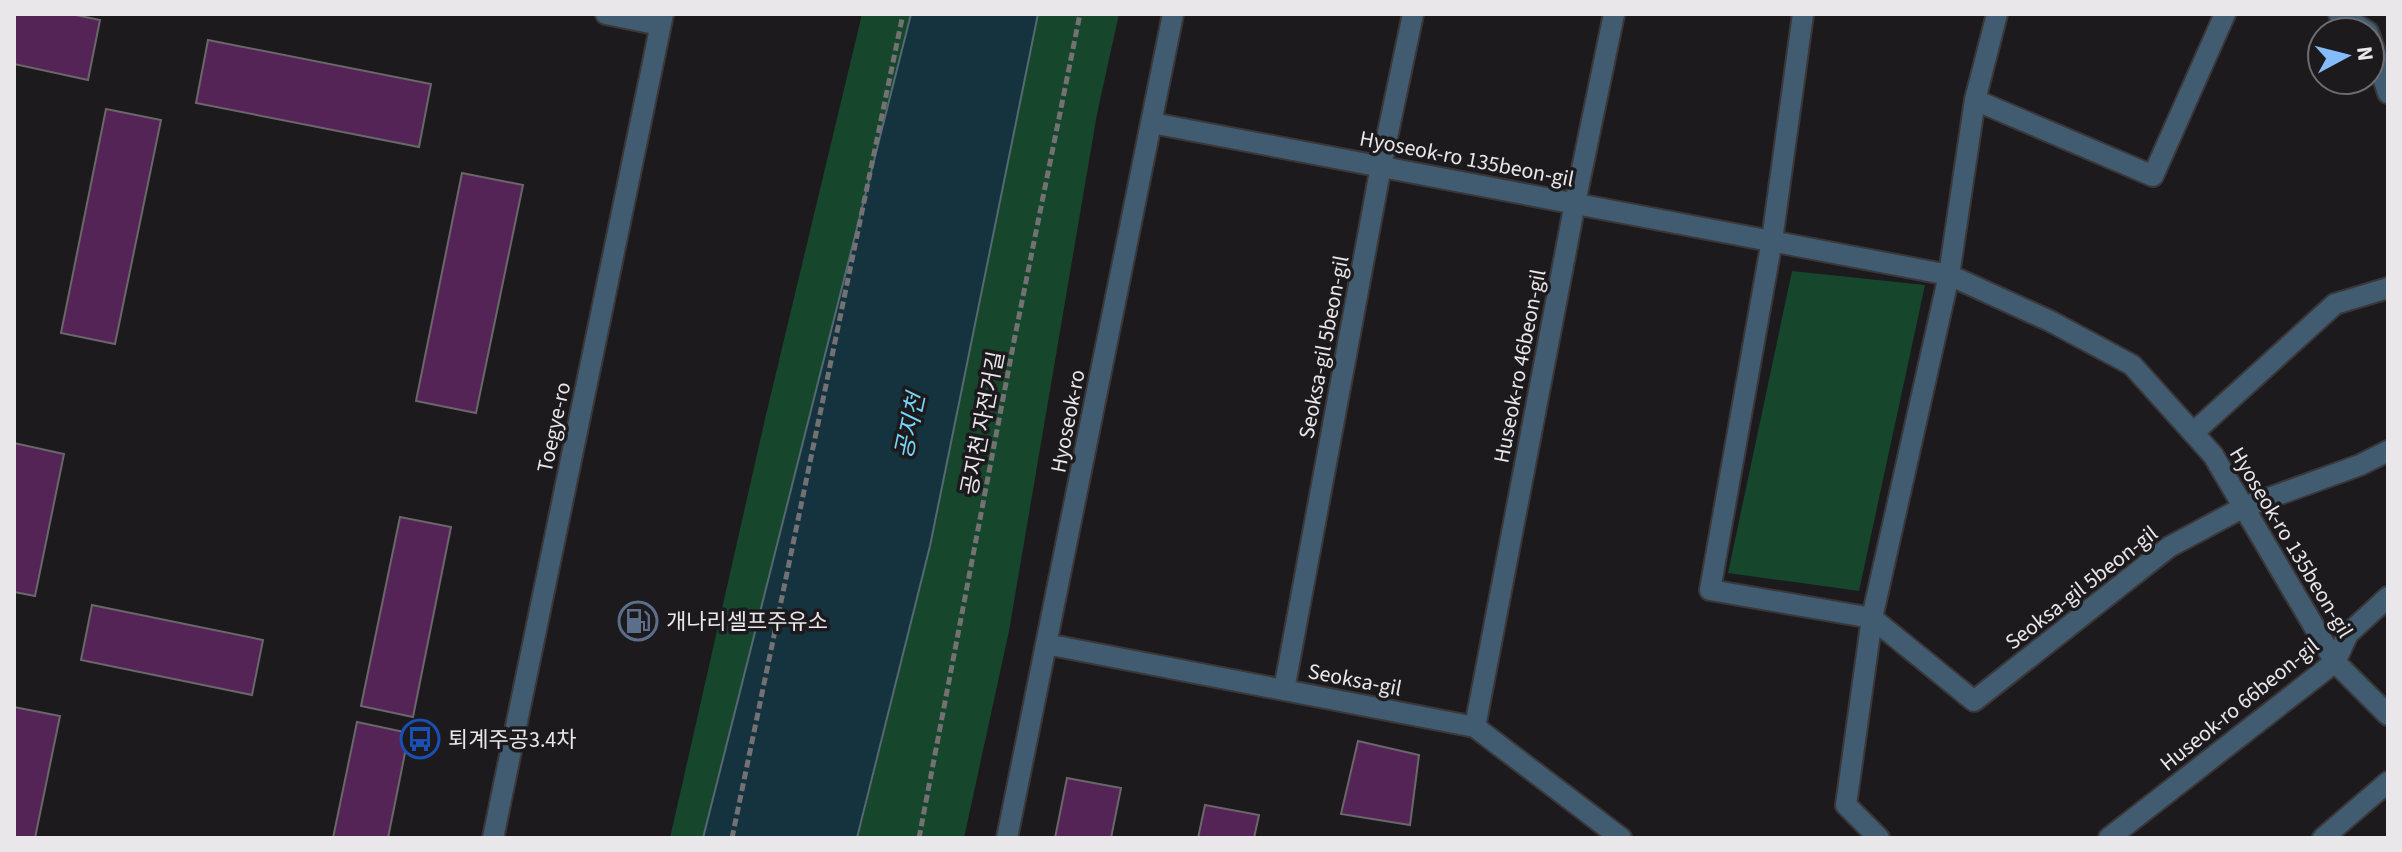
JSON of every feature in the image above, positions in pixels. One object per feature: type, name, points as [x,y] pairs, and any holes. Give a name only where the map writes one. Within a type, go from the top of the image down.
[{"type":"street","name":"Toegye-ro","points":[[493,838],[662,20],[606,14]]},
{"type":"street","name":"Hyoseok-ro","points":[[1007,838],[1173,14]]},
{"type":"street","name":"Seoksa-gil 5beon-gil","points":[[1284,690],[1381,166],[1413,14]]},
{"type":"street","name":"Huseok-ro 46beon-gil","points":[[1475,727],[1614,14]]},
{"type":"street","points":[[1803,14],[1772,240],[1710,590],[1872,618]]},
{"type":"street","points":[[1879,838],[1846,805],[1872,618],[1949,275],[1975,100],[1997,14]]},
{"type":"street","points":[[1975,100],[2153,176],[2225,14]]},
{"type":"street","name":"Hyoseok-ro 135beon-gil","points":[[1152,123],[1949,275],[2050,321],[2132,365],[2213,455],[2335,662],[2388,715]]},
{"type":"street","points":[[2193,433],[2335,304],[2388,288]]},
{"type":"street","name":"Seoksa-gil 5beon-gil","points":[[1872,618],[1974,701],[2169,547],[2244,507],[2360,465],[2388,451]]},
{"type":"street","name":"Huseok-ro 66beon-gil","points":[[2124,834],[2335,662],[2348,634],[2388,597]]},
{"type":"street","name":"Seoksa-gil","points":[[1046,644],[1475,727],[1621,838]]},
{"type":"street","points":[[2323,838],[2388,782]]},
{"type":"path","points":[[732,838],[903,14]]},
{"type":"path","name":"공지천 자전거길","points":[[919,838],[1080,14]]},
{"type":"green space","points":[[862,14],[911,14],[703,838],[670,838],[765,419]]},
{"type":"green space","points":[[1038,14],[1119,14],[1097,114],[1009,631],[964,838],[858,838],[930,546]]},
{"type":"green space","points":[[1792,271],[1925,285],[1859,591],[1728,573]]},
{"type":"water","name":"공지천","points":[[911,14],[1038,14],[930,546],[857,838],[703,838]]},
{"type":"building","points":[[14,14],[71,14],[100,20],[88,80],[14,64]]},
{"type":"building","points":[[208,40],[431,84],[419,147],[196,103]]},
{"type":"building","points":[[106,109],[161,120],[115,344],[61,333]]},
{"type":"building","points":[[462,173],[523,185],[476,413],[416,401]]},
{"type":"building","points":[[14,443],[64,454],[35,596],[14,592]]},
{"type":"building","points":[[400,517],[451,527],[413,717],[361,706]]},
{"type":"building","points":[[92,605],[263,640],[252,695],[81,660]]},
{"type":"building","points":[[14,707],[60,716],[35,838],[14,838]]},
{"type":"building","points":[[357,722],[409,733],[388,838],[333,838]]},
{"type":"building","points":[[1358,741],[1419,755],[1410,825],[1341,814]]},
{"type":"building","points":[[1067,778],[1121,788],[1111,838],[1055,838]]},
{"type":"building","points":[[1205,805],[1259,815],[1254,838],[1198,838]]},
{"type":"place","name":"개나리셀프주유소","points":[[638,621]]},
{"type":"place","name":"퇴계주공3.4차","points":[[420,739]]}]
